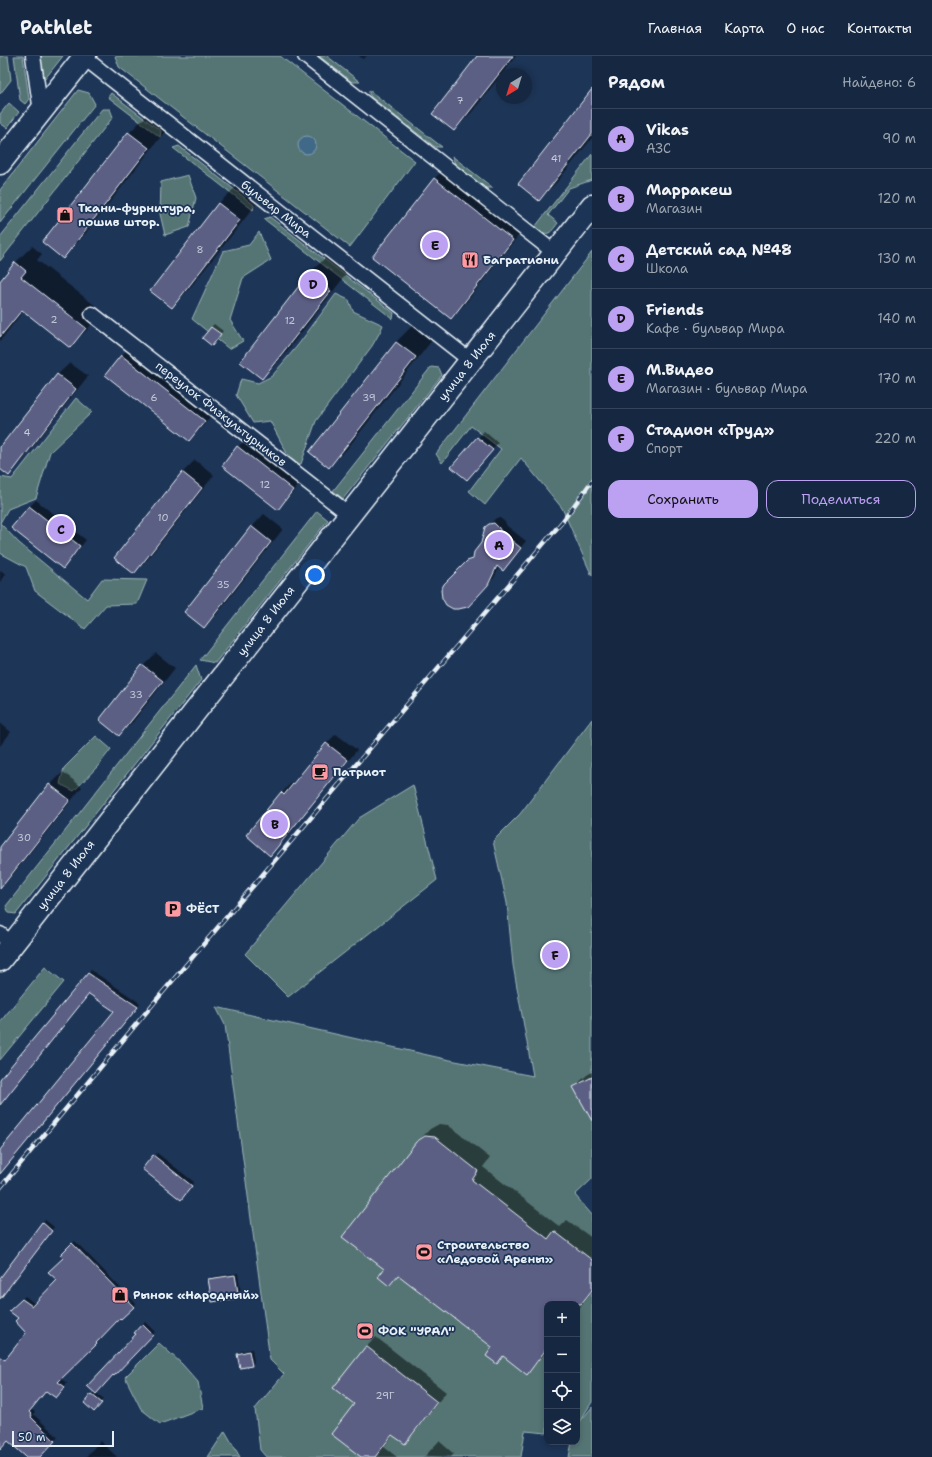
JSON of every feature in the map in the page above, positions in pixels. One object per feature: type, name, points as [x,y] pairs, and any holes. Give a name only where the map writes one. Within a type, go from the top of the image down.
[{"type":"main road","points":[[0,163],[84,57]]},
{"type":"main road","name":"улица 8 Июля","points":[[4,946],[350,515],[592,206]]},
{"type":"street","points":[[32,56],[41,112]]},
{"type":"street","points":[[305,56],[555,253]]},
{"type":"street","name":"бульвар Мира","points":[[84,57],[471,361]]},
{"type":"street","name":"переулок Физкультурников","points":[[92,314],[350,515]]},
{"type":"green space","points":[[0,56],[8,56],[11,80],[0,94]]},
{"type":"green space","points":[[14,56],[23,56],[29,99],[25,104],[20,100]]},
{"type":"green space","points":[[40,56],[63,56],[44,80]]},
{"type":"green space","points":[[115,56],[280,56],[415,161],[350,247],[119,67]]},
{"type":"green space","points":[[319,56],[327,56],[360,82],[352,82]]},
{"type":"green space","points":[[78,90],[89,93],[95,104],[0,223],[0,190]]},
{"type":"green space","points":[[369,90],[442,147],[435,147],[372,98],[369,94]]},
{"type":"green space","points":[[111,93],[161,131],[160,137],[108,97]]},
{"type":"green space","points":[[9,103],[19,112],[7,128],[0,123],[0,114]]},
{"type":"green space","points":[[102,109],[110,109],[113,117],[0,261],[0,237]]},
{"type":"green space","points":[[179,146],[254,205],[253,210],[173,148]]},
{"type":"green space","points":[[592,154],[592,180],[569,188],[548,215],[558,223],[550,232],[543,232],[535,227]]},
{"type":"green space","points":[[452,156],[493,188],[485,188],[455,164]]},
{"type":"green space","points":[[188,175],[196,198],[189,227],[165,235],[160,214],[161,182]]},
{"type":"green space","points":[[270,217],[394,313],[393,319],[264,219]]},
{"type":"green space","points":[[259,232],[271,260],[243,278],[230,320],[243,341],[229,349],[192,319],[223,251],[249,245]]},
{"type":"green space","points":[[592,252],[592,576],[562,508],[521,458],[485,505],[469,491],[501,449],[471,426],[442,463],[436,454]]},
{"type":"green space","points":[[336,294],[349,300],[353,311],[383,325],[372,346],[316,421],[301,464],[292,463],[270,421],[253,423],[236,395],[241,379],[258,383],[272,376],[298,345]]},
{"type":"green space","points":[[431,367],[439,368],[442,375],[343,499],[333,491]]},
{"type":"green space","points":[[76,398],[92,412],[50,452],[36,498],[8,509],[0,523],[0,477],[12,479]]},
{"type":"green space","points":[[317,511],[328,520],[215,663],[200,660]]},
{"type":"green space","points":[[0,523],[19,543],[87,599],[102,579],[147,580],[137,604],[106,605],[85,629],[35,591],[26,567],[0,553]]},
{"type":"green space","points":[[196,665],[201,680],[16,914],[9,913],[6,906]]},
{"type":"green space","name":"Строительство «Ледовой Арены»","points":[[592,719],[592,1179],[575,1195],[592,1215],[592,1402],[580,1421],[580,1301],[544,1301],[544,1433],[525,1431],[521,1457],[266,1457],[260,1450],[255,1409],[284,1374],[270,1360],[225,1025],[216,1007],[445,1059],[533,1076],[513,965],[507,903],[493,841],[520,814]]},
{"type":"green space","points":[[96,736],[111,749],[98,766],[74,791],[60,784],[64,768]]},
{"type":"green space","points":[[413,785],[437,880],[288,997],[245,954],[359,818]]},
{"type":"green space","points":[[45,967],[64,982],[0,1060],[0,1022]]},
{"type":"green space","points":[[159,1343],[182,1364],[198,1382],[203,1408],[160,1424],[141,1409],[125,1377]]},
{"type":"green space","name":"Строительство «Ледовой Арены»","points":[[592,1407],[592,1457],[569,1457],[571,1445],[580,1445],[580,1422]]},
{"type":"green space","points":[[225,1431],[240,1457],[208,1457]]},
{"type":"water","points":[[307,136],[313,139],[316,145],[313,151],[307,154],[301,151],[298,145],[301,139]]},
{"type":"building","points":[[477,56],[513,56],[504,68],[496,68],[496,78],[454,131],[432,114]]},
{"type":"building","points":[[592,89],[592,134],[539,201],[518,184]]},
{"type":"building","points":[[128,132],[149,148],[63,259],[42,242]]},
{"type":"building","points":[[434,178],[513,240],[451,319],[372,257]]},
{"type":"building","points":[[218,203],[240,220],[172,308],[150,291]]},
{"type":"building","points":[[15,262],[26,271],[21,277],[86,328],[70,348],[22,310],[0,337],[0,281]]},
{"type":"building","points":[[309,273],[331,291],[262,379],[240,362]]},
{"type":"building","points":[[211,327],[221,334],[212,346],[202,338]]},
{"type":"building","points":[[396,342],[416,357],[329,468],[309,452]]},
{"type":"building","points":[[121,355],[205,421],[189,441],[105,375]]},
{"type":"building","points":[[57,374],[76,389],[9,476],[0,469],[0,447]]},
{"type":"building","points":[[477,437],[493,450],[467,480],[451,467]]},
{"type":"building","points":[[237,446],[293,490],[278,510],[222,466]]},
{"type":"building","points":[[182,472],[202,488],[134,574],[114,558]]},
{"type":"building","points":[[29,506],[80,546],[63,569],[11,528]]},
{"type":"building","points":[[494,523],[501,532],[521,548],[503,571],[497,566],[488,585],[468,607],[453,609],[446,605],[442,598],[441,590],[444,584],[467,561],[473,559],[474,552],[481,543],[485,527]]},
{"type":"building","points":[[251,526],[271,542],[204,628],[184,612]]},
{"type":"building","points":[[142,665],[163,681],[119,736],[99,720]]},
{"type":"building","points":[[326,743],[348,760],[270,856],[246,835],[281,792],[284,795]]},
{"type":"building","points":[[49,784],[70,800],[0,889],[0,847]]},
{"type":"building","points":[[88,973],[138,1007],[0,1174],[0,1150],[114,1011],[89,994],[0,1105],[0,1079]]},
{"type":"building","points":[[592,1077],[592,1121],[573,1087]]},
{"type":"building","points":[[425,1136],[435,1137],[478,1171],[472,1180],[548,1239],[554,1231],[592,1260],[592,1290],[581,1304],[580,1301],[544,1301],[544,1352],[527,1375],[503,1356],[497,1364],[486,1356],[492,1347],[398,1275],[389,1286],[378,1277],[384,1269],[342,1237],[416,1142]]},
{"type":"building","points":[[153,1155],[192,1186],[181,1200],[142,1169]]},
{"type":"building","points":[[42,1222],[52,1231],[0,1299],[0,1278]]},
{"type":"building","points":[[72,1243],[134,1307],[121,1319],[120,1318],[96,1343],[97,1344],[58,1382],[65,1387],[56,1398],[46,1391],[29,1412],[32,1415],[31,1417],[55,1441],[40,1457],[26,1457],[8,1441],[0,1450],[0,1357],[5,1360],[26,1333],[15,1321],[18,1318],[9,1311],[22,1299],[32,1306],[57,1280],[48,1272],[63,1258],[60,1255]]},
{"type":"building","points":[[235,1275],[239,1298],[212,1302],[208,1279]]},
{"type":"building","points":[[142,1324],[153,1335],[96,1394],[87,1386],[136,1334],[134,1333]]},
{"type":"building","points":[[366,1346],[437,1402],[405,1444],[392,1435],[375,1457],[361,1457],[331,1434],[354,1404],[333,1388]]},
{"type":"building","points":[[249,1351],[252,1366],[240,1368],[237,1354]]},
{"type":"building","points":[[91,1394],[102,1403],[94,1412],[84,1403]]},
{"type":"railway","points":[[0,1188],[163,992],[562,522],[592,481]]},
{"type":"place","name":"Ткани-фурнитура, пошив штор.","points":[[65,215]]},
{"type":"place","name":"М.Видео","points":[[435,245]]},
{"type":"place","name":"Багратиони","points":[[470,260]]},
{"type":"place","name":"Friends","points":[[313,284]]},
{"type":"place","name":"Детский сад №48","points":[[61,529]]},
{"type":"place","name":"Vikas","points":[[499,545]]},
{"type":"place","name":"Патриот","points":[[320,772]]},
{"type":"place","name":"Марракеш","points":[[275,824]]},
{"type":"place","name":"ФЁСТ","points":[[173,909]]},
{"type":"place","name":"Стадион «Труд»","points":[[555,955]]},
{"type":"place","name":"Строительство «Ледовой Арены»","points":[[424,1252]]},
{"type":"place","name":"Рынок «Народный»","points":[[120,1295]]},
{"type":"place","name":"ФОК \"УРАЛ\"","points":[[365,1331]]}]
